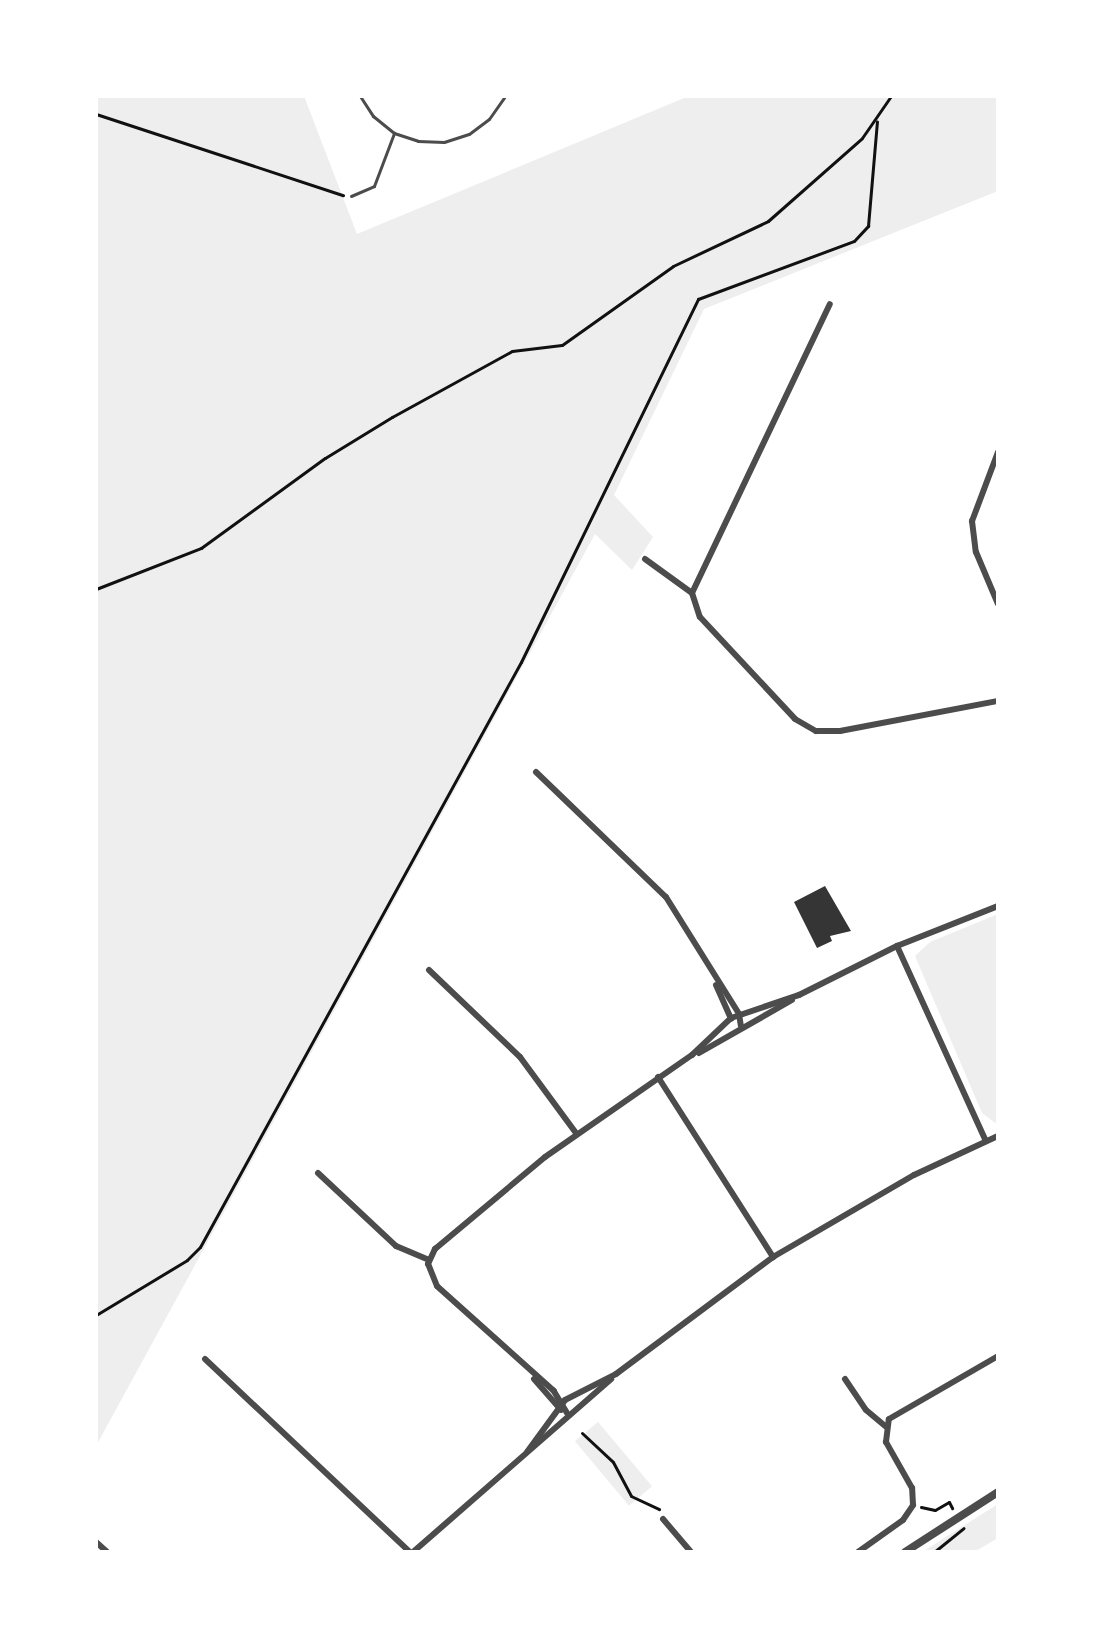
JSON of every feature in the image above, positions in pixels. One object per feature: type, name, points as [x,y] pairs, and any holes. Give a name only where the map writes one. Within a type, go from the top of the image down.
[{"type":"street","points":[[692,593],[830,304]]},
{"type":"street","points":[[998,452],[972,521],[976,552],[998,604]]},
{"type":"street","points":[[645,559],[692,593],[700,617],[795,719],[816,731],[998,701]]},
{"type":"street","points":[[536,772],[658,888],[715,982],[739,1014],[741,1026]]},
{"type":"street","points":[[429,1260],[477,1211],[576,1133],[692,1055],[799,995],[897,946],[998,906]]},
{"type":"street","points":[[897,946],[986,1141]]},
{"type":"street","points":[[429,970],[520,1057],[576,1133]]},
{"type":"street","points":[[715,982],[731,1018],[741,1026]]},
{"type":"street","points":[[692,1055],[731,1018],[799,995]]},
{"type":"street","points":[[658,1077],[773,1257]]},
{"type":"street","points":[[527,1452],[560,1405],[616,1374],[773,1257],[865,1202],[998,1136]]},
{"type":"street","points":[[318,1173],[396,1246],[429,1260],[437,1286],[530,1373],[567,1413]]},
{"type":"street","points":[[885,1426],[893,1415],[998,1356]]},
{"type":"street","points":[[205,1359],[412,1552],[527,1452],[547,1439],[567,1413],[598,1395],[616,1374]]},
{"type":"street","points":[[845,1379],[866,1410],[885,1426],[889,1451],[912,1488],[913,1505],[903,1520],[858,1552]]},
{"type":"street","points":[[905,1552],[998,1494]]},
{"type":"street","points":[[663,1519],[691,1552]]},
{"type":"street","points":[[96,1542],[107,1552]]},
{"type":"lane","points":[[360,96],[373,116],[394,133],[418,141],[444,142],[469,134],[489,119],[505,96]]},
{"type":"lane","points":[[351,196],[374,186],[394,133]]},
{"type":"path","points":[[96,589],[201,548],[355,438],[504,355],[562,345],[579,336],[650,280],[768,221],[877,121],[891,96]]},
{"type":"path","points":[[96,114],[351,196]]},
{"type":"path","points":[[96,1315],[200,1247],[521,662],[698,299],[854,241],[868,226],[877,121]]},
{"type":"path","points":[[582,1433],[613,1462],[631,1496],[670,1509]]},
{"type":"shaded area","points":[[96,96],[304,96],[357,234],[689,96],[998,96],[998,191],[704,309],[614,495],[653,537],[632,570],[595,534],[96,1446]]},
{"type":"shaded area","points":[[998,914],[998,1125],[982,1113],[915,956],[930,942]]},
{"type":"shaded area","points":[[598,1422],[652,1486],[629,1506],[575,1441]]},
{"type":"shaded area","points":[[998,1504],[998,1538],[974,1552],[922,1552]]},
{"type":"building","points":[[825,886],[851,931],[830,936],[832,941],[817,948],[794,902]]}]
